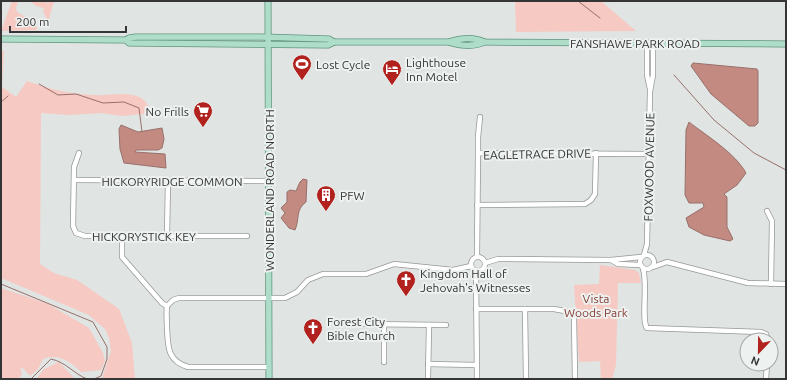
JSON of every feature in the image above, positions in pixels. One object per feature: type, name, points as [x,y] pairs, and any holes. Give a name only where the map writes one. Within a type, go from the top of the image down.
[{"type":"main road","name":"WONDERLAND ROAD NORTH","points":[[268,1],[270,298],[269,379]]},
{"type":"main road","name":"FANSHAWE PARK ROAD","points":[[126,40],[136,37],[268,37],[329,39],[334,42]]},
{"type":"main road","points":[[1,39],[126,40]]},
{"type":"main road","name":"FANSHAWE PARK ROAD","points":[[126,40],[129,43],[268,45],[328,45],[334,42],[449,42],[456,45],[479,45],[484,42],[786,44]]},
{"type":"street","name":"FOXWOOD AVENUE","points":[[647,43],[647,75],[650,91]]},
{"type":"street","name":"FOXWOOD AVENUE","points":[[642,267],[642,256],[647,244],[650,91],[653,75],[653,43]]},
{"type":"street","points":[[478,153],[480,117]]},
{"type":"street","name":"HICKORYSTICK KEY","points":[[79,153],[74,165],[73,226],[76,233],[85,236],[247,236]]},
{"type":"street","name":"EAGLETRACE DRIVE","points":[[477,256],[478,153],[649,154]]},
{"type":"street","points":[[478,205],[585,204],[591,200],[595,194],[596,153]]},
{"type":"street","name":"HICKORYRIDGE COMMON","points":[[74,180],[269,181]]},
{"type":"street","points":[[167,236],[168,181]]},
{"type":"street","points":[[767,211],[772,221],[771,284]]},
{"type":"street","points":[[122,236],[122,257],[162,303],[167,306]]},
{"type":"street","name":"FOXWOOD AVENUE","points":[[647,244],[652,257],[651,268]]},
{"type":"street","points":[[471,266],[472,259],[477,256],[482,258],[485,263]]},
{"type":"street","points":[[476,271],[484,268],[485,263],[498,258],[611,260],[642,256],[652,257],[664,263],[680,264],[748,283],[786,284]]},
{"type":"street","points":[[611,260],[618,264],[651,268],[664,263]]},
{"type":"street","points":[[269,366],[188,367],[181,365],[173,359],[168,351],[167,306],[173,300],[179,298],[290,297],[308,280],[323,274],[366,274],[394,264],[453,270],[471,266]]},
{"type":"street","points":[[471,266],[476,271],[477,379]]},
{"type":"street","points":[[642,267],[646,279],[644,321],[647,328],[761,332]]},
{"type":"street","points":[[646,279],[651,268]]},
{"type":"street","points":[[476,309],[561,309],[572,313],[574,318],[575,379]]},
{"type":"street","points":[[525,309],[526,379]]},
{"type":"street","points":[[364,324],[446,325]]},
{"type":"street","points":[[384,324],[384,362]]},
{"type":"street","points":[[428,379],[429,325]]},
{"type":"street","points":[[428,364],[477,364]]},
{"type":"green space","points":[[12,1],[18,1],[16,8],[17,12],[35,23],[37,30],[1,31]]},
{"type":"green space","points":[[30,1],[48,1],[46,6],[49,1],[54,1],[48,22],[43,11],[44,8],[36,6]]},
{"type":"green space","points":[[515,1],[601,1],[636,31],[516,32]]},
{"type":"green space","points":[[1,51],[4,51],[2,87],[16,97],[27,81],[51,89],[76,94],[134,95],[144,100],[153,113],[122,116],[101,113],[69,115],[41,113],[40,264],[54,273],[77,280],[119,309],[132,343],[135,379],[102,379],[111,351],[109,338],[105,329],[89,315],[1,278]]},
{"type":"green space","name":"Vista Woods Park","points":[[600,265],[635,270],[639,273],[641,283],[618,283],[616,365],[612,379],[601,379],[600,361],[579,362],[574,285],[599,284]]},
{"type":"green space","points":[[1,288],[48,304],[89,328],[103,353],[105,361],[101,370],[81,372],[69,362],[59,358],[49,357],[43,359],[38,369],[30,376],[20,367],[22,374],[19,379],[1,379]]},
{"type":"green space","points":[[59,362],[75,379],[36,379],[44,369]]},
{"type":"shaded area","points":[[693,63],[757,69],[758,123],[755,126],[749,126],[711,94],[691,66]]},
{"type":"shaded area","points":[[689,122],[728,152],[746,173],[737,185],[724,194],[727,197],[727,227],[733,239],[730,241],[704,235],[689,227],[686,218],[704,207],[703,203],[689,203],[685,195],[686,130]]},
{"type":"shaded area","points":[[121,125],[138,132],[162,128],[164,139],[162,148],[158,150],[136,150],[135,152],[165,154],[166,168],[124,163],[120,149],[119,129]]},
{"type":"shaded area","points":[[303,179],[307,180],[306,202],[300,208],[295,230],[289,228],[281,218],[285,213],[281,208],[287,202],[287,192],[290,190],[296,191]]},
{"type":"waterway","points":[[578,1],[600,18]]},
{"type":"waterway","points":[[674,75],[714,120],[754,153],[786,170]]},
{"type":"waterway","points":[[39,84],[58,95],[76,94],[103,103],[124,102],[139,108],[142,132]]},
{"type":"waterway","points":[[1,102],[8,96]]},
{"type":"waterway","points":[[1,284],[93,322],[107,347],[107,359],[101,376],[94,379]]},
{"type":"waterway","points":[[31,379],[51,359],[66,365],[87,379]]},
{"type":"place","name":"Lost Cycle","points":[[302,81]]},
{"type":"place","name":"Lighthouse Inn Motel","points":[[392,86]]},
{"type":"place","name":"No Frills","points":[[203,128]]},
{"type":"place","name":"PFW","points":[[326,212]]},
{"type":"place","name":"Kingdom Hall of Jehovah's Witnesses","points":[[406,297]]},
{"type":"place","name":"Forest City Bible Church","points":[[313,345]]}]
